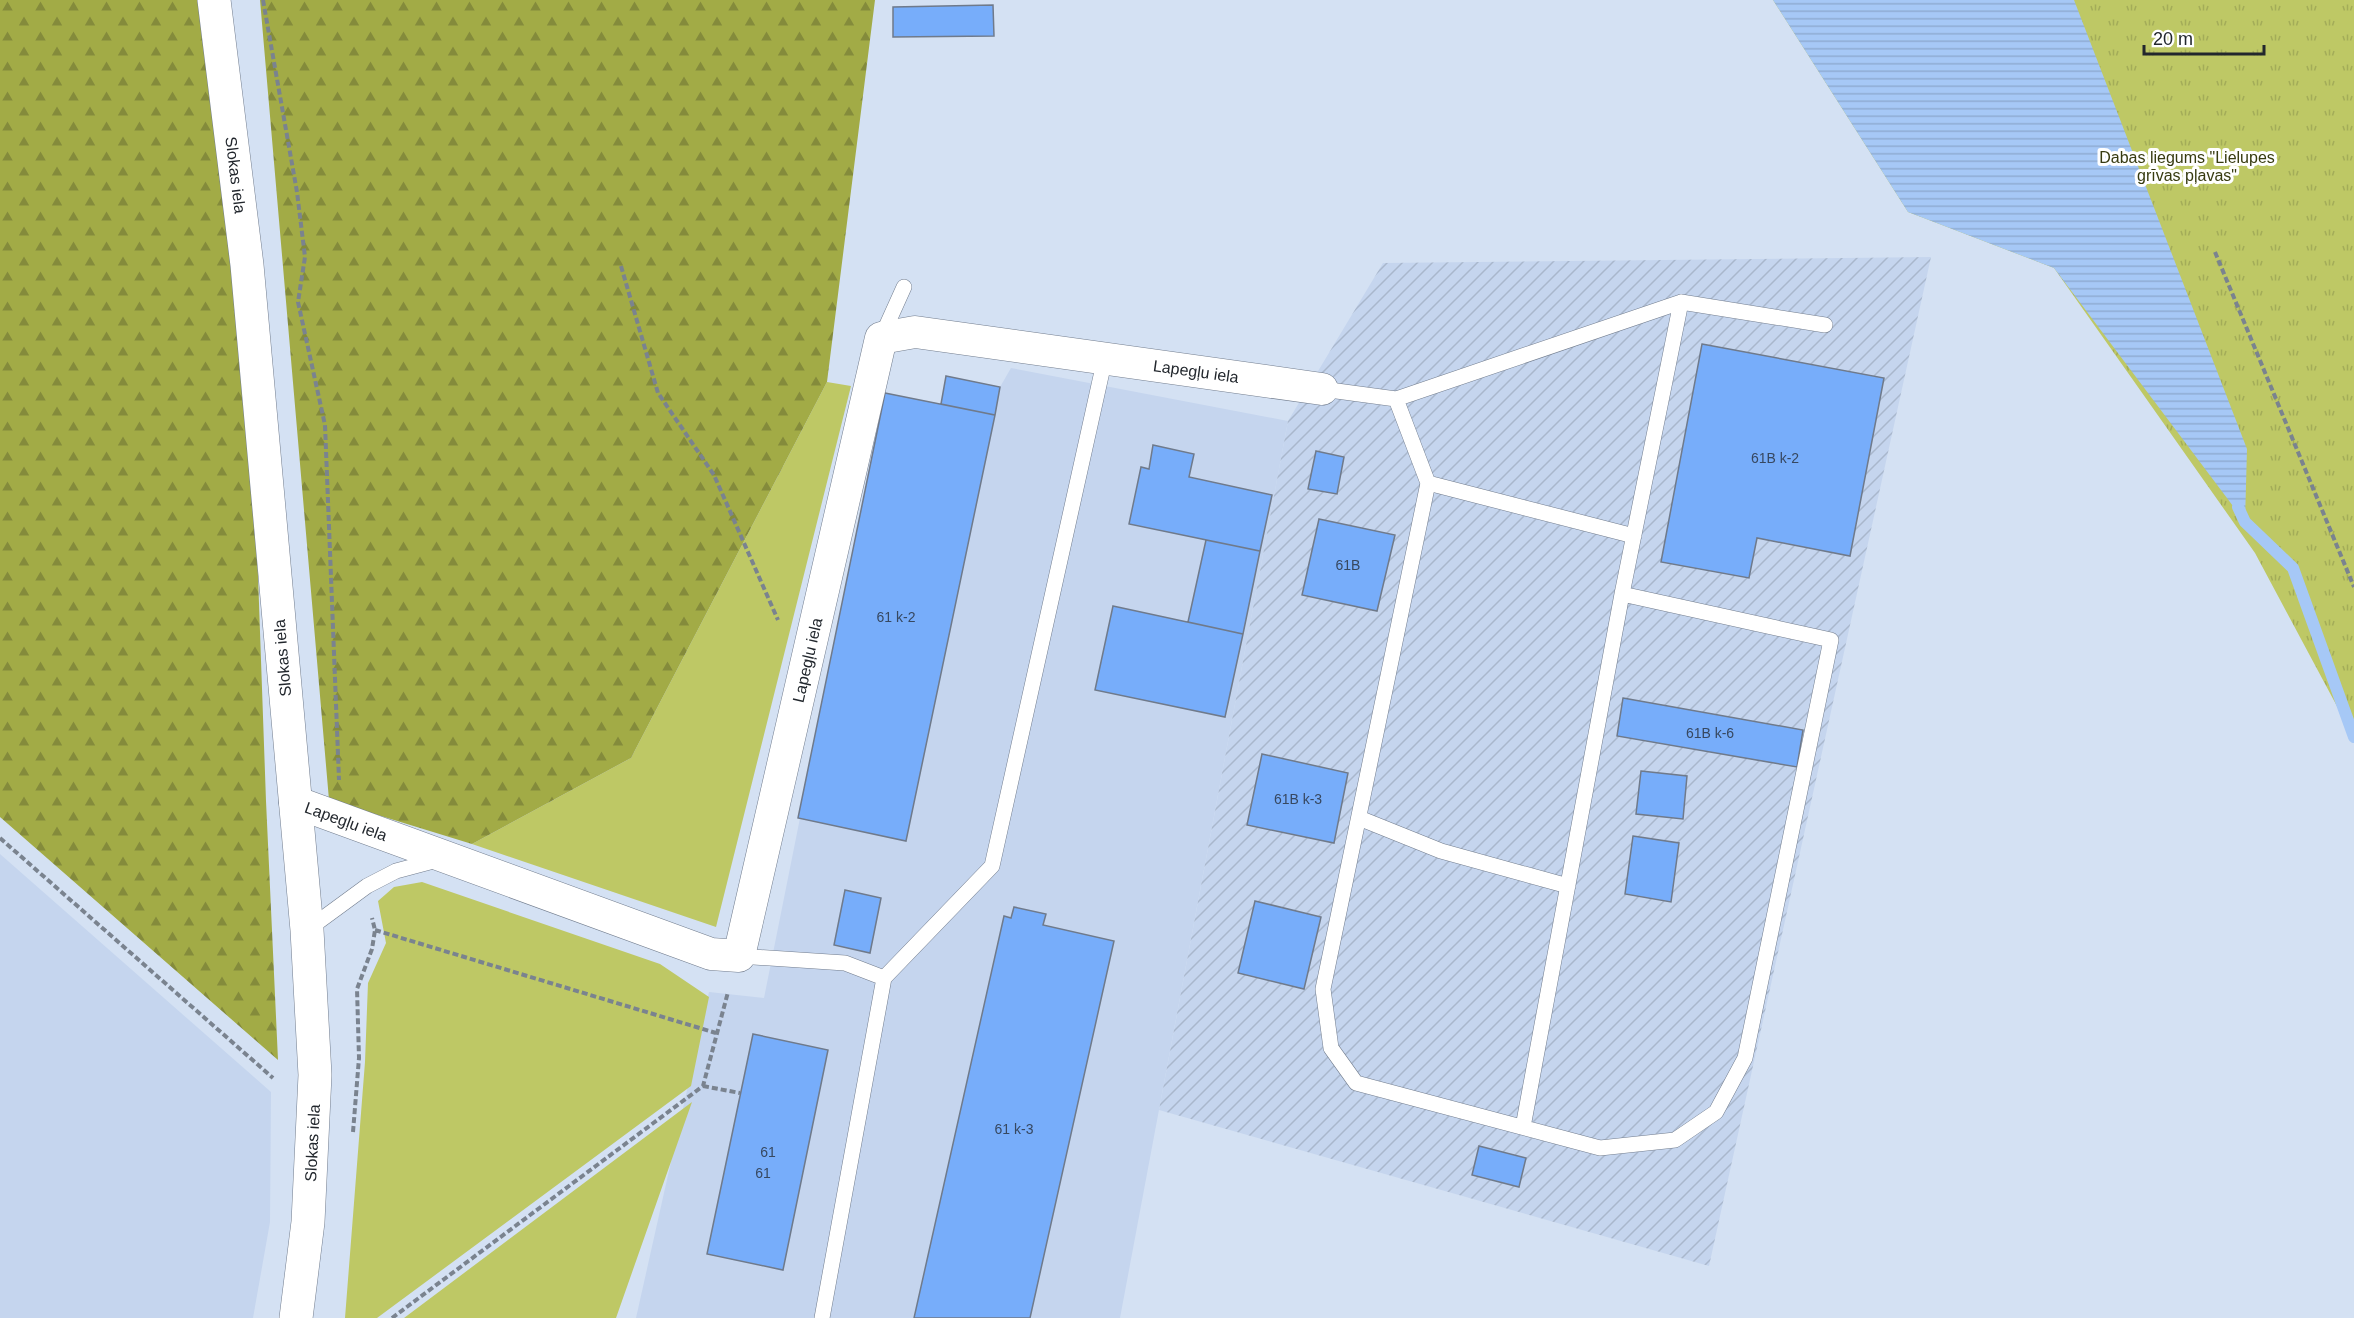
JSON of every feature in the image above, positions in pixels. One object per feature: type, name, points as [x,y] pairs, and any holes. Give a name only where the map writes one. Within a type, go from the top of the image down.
[{"type":"main road","name":"Slokas iela","points":[[214,0],[247,265],[307,930],[315,1075],[308,1222],[296,1318]]},
{"type":"street","name":"Lapegļu iela","points":[[295,802],[711,954],[739,956],[881,338],[915,332],[1322,389]]},
{"type":"lane","points":[[881,338],[904,287]]},
{"type":"lane","points":[[1523,1127],[1622,594],[1681,302]]},
{"type":"lane","points":[[1322,389],[1396,399],[1681,302],[1825,325]]},
{"type":"lane","points":[[822,1318],[884,978],[992,866],[1105,358]]},
{"type":"lane","points":[[1396,399],[1428,483],[1323,989],[1331,1048],[1356,1083],[1600,1148],[1675,1140],[1716,1112],[1745,1058],[1831,640],[1622,594]]},
{"type":"lane","points":[[1428,483],[1634,536]]},
{"type":"lane","points":[[1359,818],[1441,851],[1568,886]]},
{"type":"lane","points":[[307,930],[367,886],[396,872],[447,857]]},
{"type":"lane","points":[[739,956],[845,963],[884,978]]},
{"type":"path","points":[[262,0],[298,203],[305,257],[298,302],[325,425],[339,797],[351,822]]},
{"type":"path","points":[[2215,252],[2354,587]]},
{"type":"path","points":[[621,266],[658,393],[714,475],[780,625]]},
{"type":"path","points":[[0,837],[273,1078]]},
{"type":"path","points":[[352,1140],[359,1058],[357,989],[372,949],[375,930],[367,886]]},
{"type":"path","points":[[375,930],[716,1033]]},
{"type":"path","points":[[392,1318],[703,1086],[739,956]]},
{"type":"path","points":[[703,1086],[740,1093]]},
{"type":"shaded area","points":[[1931,257],[1709,1266],[1159,1110],[1288,421],[1383,263]]},
{"type":"shaded area","points":[[1011,368],[1288,421],[1120,1318],[636,1318],[709,992],[764,998],[885,393],[941,404],[946,376],[1000,387]]},
{"type":"shaded area","points":[[0,854],[271,1092],[270,1222],[253,1318],[0,1318]]},
{"type":"green space","points":[[0,0],[214,0],[247,265],[266,801],[278,1060],[0,817]]},
{"type":"green space","points":[[260,0],[875,0],[827,382],[631,758],[472,844],[329,800]]},
{"type":"green space","name":"Dabas liegums \"Lielupes grīvas pļavas\"","points":[[1773,0],[2354,0],[2354,738],[2255,553],[2054,268],[1908,212]]},
{"type":"green space","points":[[827,382],[851,386],[716,927],[472,844],[631,758]]},
{"type":"green space","points":[[422,882],[660,964],[709,997],[691,1086],[377,1318],[345,1318],[365,1062],[368,983],[386,943],[378,901],[394,887]]},
{"type":"green space","points":[[692,1102],[616,1318],[404,1318]]},
{"type":"water","points":[[1773,0],[2074,0],[2247,449],[2245,522],[2054,268],[1908,212]]},
{"type":"building","points":[[993,5],[994,36],[893,37],[893,7]]},
{"type":"building","points":[[1702,344],[1884,378],[1850,556],[1757,538],[1749,578],[1661,562]]},
{"type":"building","points":[[946,376],[1000,387],[995,415],[941,404]]},
{"type":"building","points":[[885,393],[995,415],[906,841],[798,818]]},
{"type":"building","points":[[1153,445],[1194,454],[1189,477],[1272,495],[1260,551],[1129,524],[1141,467],[1149,469]]},
{"type":"building","points":[[1316,451],[1344,457],[1337,494],[1308,489]]},
{"type":"building","points":[[1319,519],[1395,535],[1377,611],[1302,595]]},
{"type":"building","points":[[1206,540],[1260,551],[1243,634],[1188,622]]},
{"type":"building","points":[[1113,606],[1243,634],[1225,717],[1095,690]]},
{"type":"building","points":[[1623,698],[1803,730],[1797,767],[1617,736]]},
{"type":"building","points":[[1262,754],[1348,773],[1334,843],[1247,825]]},
{"type":"building","points":[[1641,771],[1687,776],[1683,819],[1636,814]]},
{"type":"building","points":[[1633,836],[1679,843],[1671,902],[1625,894]]},
{"type":"building","points":[[845,890],[881,898],[870,953],[834,945]]},
{"type":"building","points":[[1255,901],[1321,917],[1304,989],[1238,973]]},
{"type":"building","points":[[1014,907],[1046,914],[1043,925],[1114,941],[1030,1318],[914,1318],[1004,916],[1011,918]]},
{"type":"building","points":[[753,1034],[828,1050],[783,1270],[707,1254]]},
{"type":"building","points":[[1479,1146],[1526,1158],[1519,1187],[1472,1175]]},
{"type":"waterway","points":[[2238,507],[2245,522],[2293,568],[2354,737]]}]
